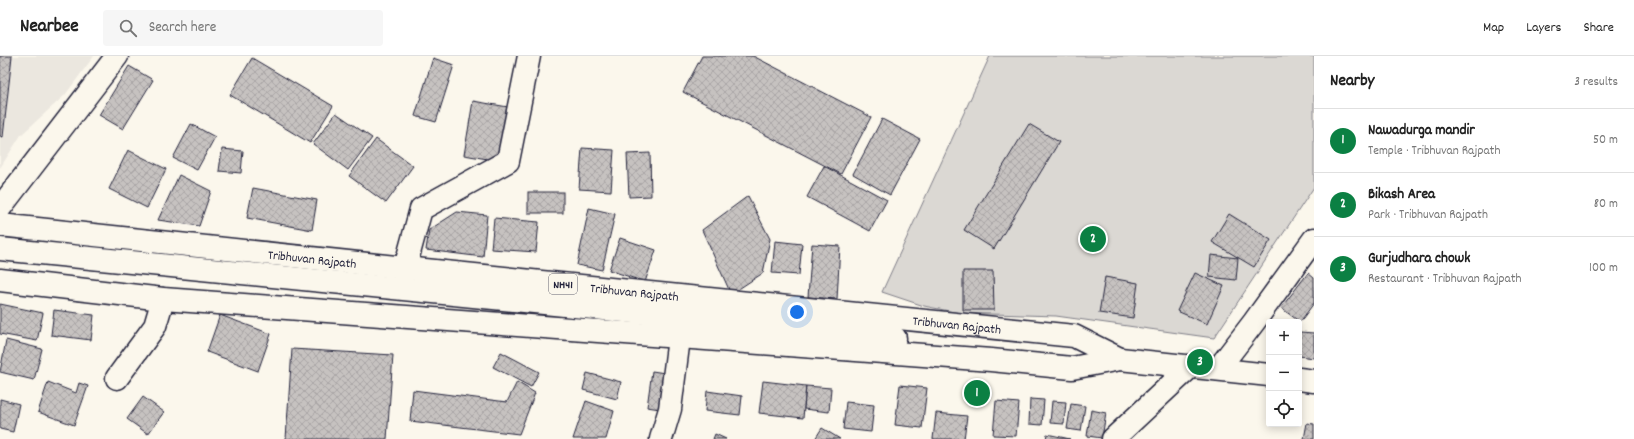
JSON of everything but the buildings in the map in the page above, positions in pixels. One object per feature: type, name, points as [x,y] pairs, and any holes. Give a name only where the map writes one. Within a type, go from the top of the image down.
[{"type":"main road","points":[[0,208],[117,56]]},
{"type":"main road","points":[[405,268],[422,209],[508,161],[529,56]]},
{"type":"main road","name":"Tribhuvan Rajpath","points":[[0,225],[1074,336],[1120,359]]},
{"type":"main road","points":[[1218,369],[1254,322],[1314,238]]},
{"type":"main road","points":[[0,249],[951,344],[991,360]]},
{"type":"main road","name":"Tribhuvan Rajpath","points":[[0,280],[163,299],[991,360],[1072,368],[1120,359],[1266,375]]},
{"type":"main road","points":[[117,378],[156,326],[163,299]]},
{"type":"main road","points":[[661,439],[670,409],[679,338]]},
{"type":"main road","points":[[1113,439],[1190,367]]},
{"type":"main road","points":[[1302,379],[1314,381]]},
{"type":"shaded area","points":[[0,56],[94,56],[65,95],[21,135],[0,168]]},
{"type":"shaded area","points":[[990,56],[1314,56],[1314,187],[1214,338],[1056,316],[959,313],[924,306],[882,292]]},
{"type":"place","name":"Bikash Area","points":[[1093,239]]},
{"type":"place","name":"Gurjudhara chowk","points":[[1200,362]]},
{"type":"place","name":"Nawadurga mandir","points":[[977,393]]}]
